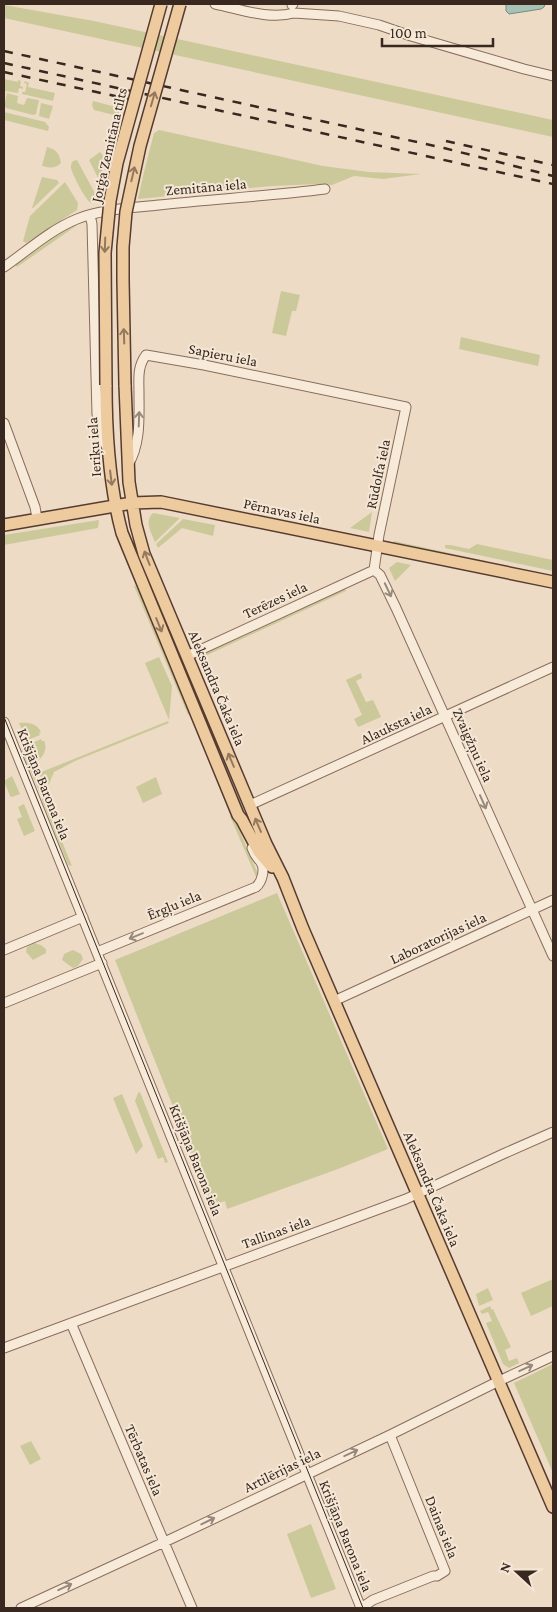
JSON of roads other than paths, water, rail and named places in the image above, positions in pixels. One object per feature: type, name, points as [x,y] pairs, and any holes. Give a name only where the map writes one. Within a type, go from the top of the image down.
[{"type":"main road","name":"Jorģa Zemitāna tilts","points":[[106,385],[105,253],[110,201],[117,163],[161,4]]},
{"type":"main road","name":"Jorģa Zemitāna tilts","points":[[128,466],[123,272],[126,212],[140,146],[180,4]]},
{"type":"main road","name":"Ieriķu iela","points":[[106,385],[108,450],[115,505]]},
{"type":"main road","points":[[128,466],[132,502]]},
{"type":"main road","name":"Pērnavas iela","points":[[4,524],[132,502],[161,502],[553,582]]},
{"type":"main road","name":"Aleksandra Čaka iela","points":[[132,502],[144,554],[250,806],[553,1507]]},
{"type":"main road","name":"Aleksandra Čaka iela","points":[[115,505],[122,533],[121,547],[125,558],[132,574],[140,580],[238,815],[259,852],[284,883]]},
{"type":"street","points":[[215,4],[272,15],[288,14],[293,6],[379,25],[411,36],[553,76]]},
{"type":"street","name":"Zemitāna iela","points":[[4,267],[63,226],[90,215],[132,208],[325,189]]},
{"type":"street","points":[[90,215],[92,224],[97,414],[102,436],[108,450]]},
{"type":"street","name":"Sapieru iela","points":[[128,466],[135,454],[139,421],[139,368],[146,355],[185,361],[406,406]]},
{"type":"street","name":"Rūdolfa iela","points":[[377,546],[406,406]]},
{"type":"street","points":[[4,423],[35,507],[36,518]]},
{"type":"street","points":[[374,570],[377,546]]},
{"type":"street","name":"Terēzes iela","points":[[187,656],[374,570]]},
{"type":"street","name":"Zvaigžņu iela","points":[[374,570],[384,582],[553,956]]},
{"type":"street","name":"Alauksta iela","points":[[250,806],[553,668]]},
{"type":"street","name":"Krišjāņa Barona iela","points":[[4,722],[361,1608]]},
{"type":"street","name":"Aleksandra Čaka iela","points":[[238,815],[255,855],[262,862],[263,874],[261,883]]},
{"type":"street","name":"Ērgļu iela","points":[[97,952],[251,890],[261,883]]},
{"type":"street","name":"Laboratorijas iela","points":[[334,1001],[553,900]]},
{"type":"street","points":[[4,950],[83,917]]},
{"type":"street","points":[[4,1003],[102,963]]},
{"type":"street","name":"Tallinas iela","points":[[4,1348],[417,1194],[553,1132]]},
{"type":"street","name":"Tērbatas iela","points":[[71,1324],[192,1608]]},
{"type":"street","name":"Artilērijas iela","points":[[21,1608],[390,1435],[553,1356]]},
{"type":"street","name":"Dainas iela","points":[[361,1608],[373,1600],[437,1576],[445,1571],[390,1435]]},
{"type":"tram line","points":[[4,717],[363,1608]]},
{"type":"railway","points":[[4,51],[444,148],[553,176]]},
{"type":"railway","points":[[4,63],[553,184]]},
{"type":"railway","points":[[4,72],[138,101]]},
{"type":"railway","points":[[446,141],[553,165]]}]
